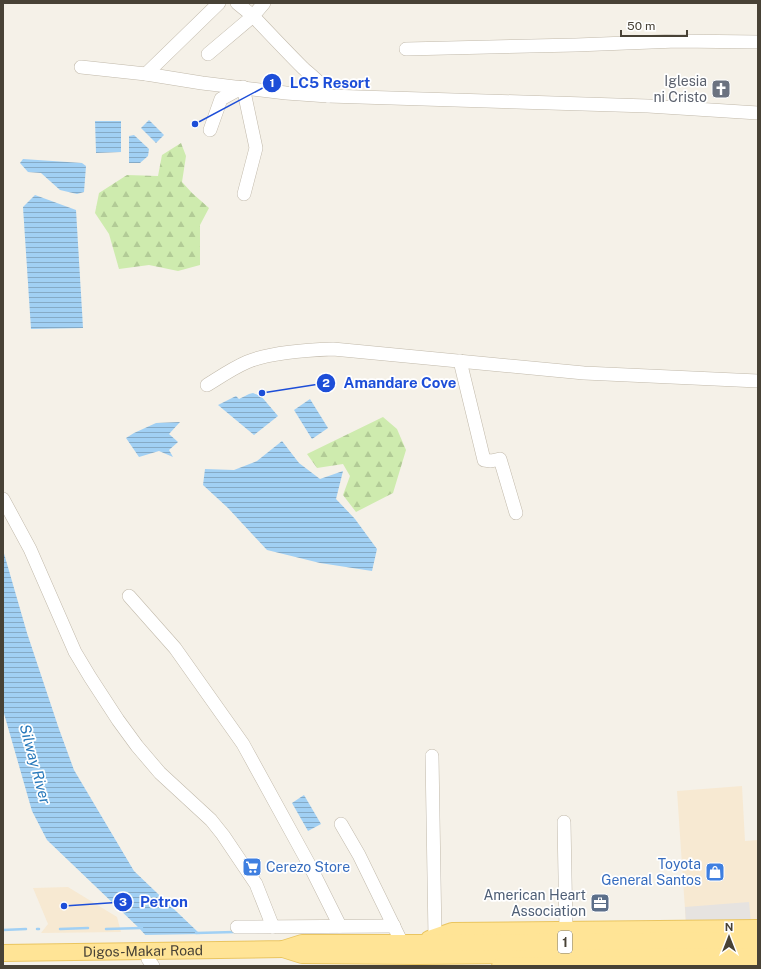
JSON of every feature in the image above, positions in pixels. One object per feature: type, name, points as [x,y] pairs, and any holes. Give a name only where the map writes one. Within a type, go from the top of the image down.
[{"type":"main road","name":"Digos-Makar Road","points":[[418,950],[434,937],[452,931],[758,928]]},
{"type":"main road","name":"Digos-Makar Road","points":[[3,954],[151,957],[283,949],[302,943],[402,955],[418,950],[758,940]]},
{"type":"main road","name":"Digos-Makar Road","points":[[418,950],[758,952]]},
{"type":"main road","name":"Digos-Makar Road","points":[[418,950],[450,966]]},
{"type":"main road","name":"1","points":[[500,966],[758,964]]},
{"type":"street","points":[[146,74],[218,3]]},
{"type":"street","points":[[237,3],[253,16],[326,90],[328,96]]},
{"type":"street","points":[[208,54],[253,16],[264,3]]},
{"type":"street","points":[[406,48],[576,45],[677,40],[758,42]]},
{"type":"street","points":[[81,67],[146,74],[202,83],[286,93],[328,96],[648,106],[758,113]]},
{"type":"street","points":[[210,130],[220,99],[243,87]]},
{"type":"street","points":[[243,87],[256,148],[244,194]]},
{"type":"street","points":[[207,385],[248,362],[277,354],[308,350],[333,349],[584,374],[758,382]]},
{"type":"street","points":[[460,361],[484,460],[491,461],[500,459],[516,513]]},
{"type":"street","points":[[3,500],[30,549],[75,652],[94,683],[118,720],[155,768],[211,820],[223,835],[256,884],[273,927]]},
{"type":"street","points":[[129,596],[175,648],[243,744],[340,926]]},
{"type":"street","points":[[432,756],[434,937]]},
{"type":"street","points":[[564,822],[566,930]]},
{"type":"street","points":[[341,824],[359,855],[394,926],[402,955]]},
{"type":"street","points":[[237,927],[394,926]]},
{"type":"shaded area","name":"Toyota General Santos","points":[[742,786],[745,841],[758,840],[758,923],[686,924],[677,791]]},
{"type":"shaded area","points":[[68,887],[117,917],[121,932],[41,933],[48,924],[33,888]]},
{"type":"shaded area","points":[[749,902],[751,923],[686,924],[685,907]]},
{"type":"green space","points":[[181,143],[186,156],[182,182],[209,208],[200,225],[200,265],[178,271],[149,265],[119,269],[109,234],[95,213],[99,193],[127,175],[158,176],[162,155]]},
{"type":"green space","points":[[383,417],[397,429],[406,450],[393,493],[356,512],[343,495],[350,476],[343,464],[317,468],[307,454]]},
{"type":"water","points":[[149,120],[164,135],[156,143],[141,128]]},
{"type":"water","points":[[95,121],[121,121],[121,152],[96,153]]},
{"type":"water","points":[[134,135],[149,149],[148,156],[140,163],[129,163],[129,136]]},
{"type":"water","points":[[23,159],[82,163],[86,166],[84,192],[77,194],[60,190],[41,173],[28,172],[20,163]]},
{"type":"water","points":[[35,195],[76,210],[83,328],[31,329],[23,207]]},
{"type":"water","points":[[253,393],[261,396],[278,416],[254,435],[218,405],[236,396],[239,399]]},
{"type":"water","points":[[310,399],[328,428],[312,439],[294,410]]},
{"type":"water","points":[[180,422],[169,434],[178,442],[169,450],[173,457],[159,451],[139,457],[126,438],[156,423]]},
{"type":"water","points":[[282,441],[299,463],[320,479],[343,471],[336,499],[355,519],[377,549],[372,571],[320,563],[267,550],[228,508],[203,485],[205,469],[234,470],[257,461]]},
{"type":"water","name":"Silway River","points":[[3,550],[27,633],[74,770],[134,871],[199,933],[226,966],[173,966],[139,928],[47,840],[32,811],[3,710]]},
{"type":"water","points":[[304,795],[321,824],[308,831],[292,803]]},
{"type":"pier","points":[[202,934],[228,966],[170,966],[143,935]]},
{"type":"waterway","points":[[60,929],[88,928]]},
{"type":"waterway","points":[[106,929],[142,928]]},
{"type":"waterway","points":[[3,930],[26,929]]},
{"type":"waterway","points":[[196,933],[235,932]]},
{"type":"place","name":"Iglesia ni Cristo","points":[[721,89]]},
{"type":"place","name":"LC5 Resort","points":[[195,124]]},
{"type":"place","name":"Amandare Cove","points":[[262,393]]},
{"type":"place","name":"Cerezo Store","points":[[252,867]]},
{"type":"place","name":"Toyota General Santos","points":[[715,872]]},
{"type":"place","name":"American Heart Association","points":[[600,903]]},
{"type":"place","name":"Petron","points":[[64,906]]}]
